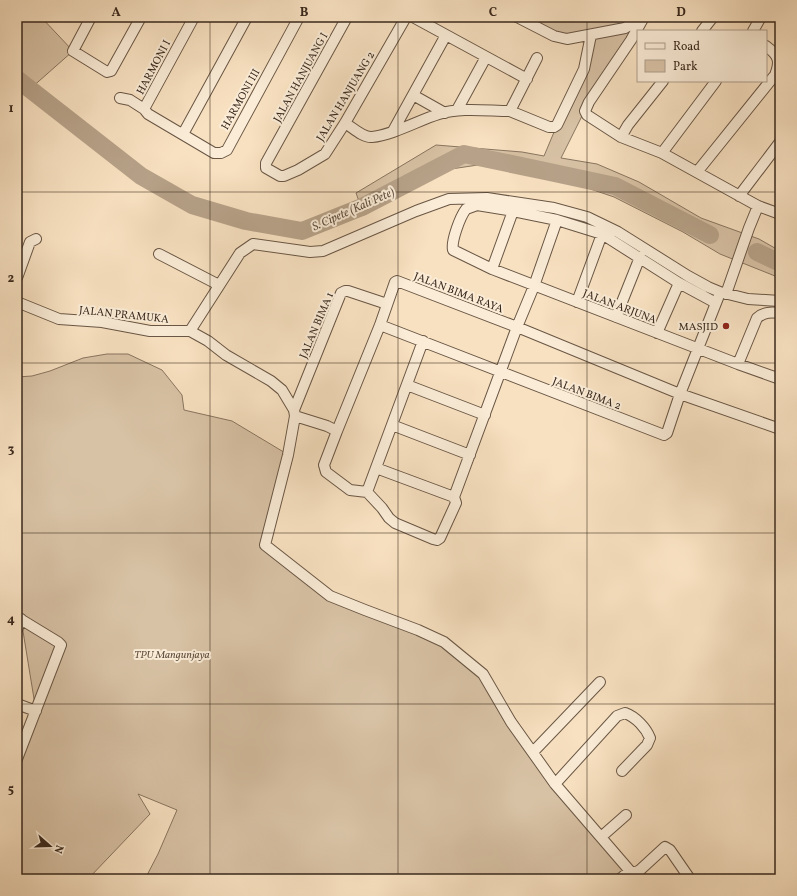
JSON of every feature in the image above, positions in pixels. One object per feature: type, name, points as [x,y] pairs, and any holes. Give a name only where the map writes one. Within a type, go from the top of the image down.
[{"type":"street","points":[[92,17],[73,51],[107,72],[111,71],[141,17]]},
{"type":"street","name":"HARMONI I","points":[[183,134],[148,114],[144,109],[194,17]]},
{"type":"street","points":[[183,134],[247,17]]},
{"type":"street","name":"HARMONI III","points":[[183,134],[214,153],[221,153],[226,150],[299,17]]},
{"type":"street","name":"JALAN HANJUANG I","points":[[273,150],[348,17]]},
{"type":"street","name":"JALAN HANJUANG 2","points":[[273,150],[266,163],[266,168],[280,176],[284,176],[298,170],[325,154],[345,123],[406,17]]},
{"type":"street","points":[[413,17],[527,79]]},
{"type":"street","points":[[517,17],[554,36],[567,39],[626,28],[643,17]]},
{"type":"street","points":[[643,17],[631,40],[589,102],[585,111],[587,116],[621,137],[662,152],[758,206],[780,214]]},
{"type":"street","points":[[703,30],[713,17]]},
{"type":"street","points":[[754,30],[761,17]]},
{"type":"street","points":[[393,132],[446,35]]},
{"type":"street","points":[[345,123],[369,137],[393,132],[457,110],[510,111],[549,127],[554,127],[584,69],[591,35]]},
{"type":"street","points":[[697,172],[777,77],[777,57],[767,47]]},
{"type":"street","points":[[457,110],[486,57]]},
{"type":"street","points":[[510,111],[537,58]]},
{"type":"street","points":[[621,137],[628,125],[662,82]]},
{"type":"street","points":[[662,152],[715,82]]},
{"type":"street","points":[[413,95],[445,113]]},
{"type":"street","points":[[120,98],[130,100],[144,109]]},
{"type":"street","points":[[739,196],[780,142]]},
{"type":"street","points":[[190,331],[240,253],[253,244],[310,252],[323,251],[416,211],[448,199],[487,198],[554,208],[587,217],[618,232],[688,276],[723,293],[748,298],[780,301]]},
{"type":"street","name":"JALAN ARJUNA","points":[[513,210],[477,205],[464,212],[456,232],[453,250],[492,269],[534,286],[780,379]]},
{"type":"street","points":[[680,394],[716,303],[723,293],[736,267],[758,206]]},
{"type":"street","points":[[492,269],[513,210],[557,220],[602,234],[679,283],[716,303]]},
{"type":"street","points":[[423,341],[367,492],[395,523],[437,540],[440,538],[456,502],[454,497],[517,327],[534,286],[557,220]]},
{"type":"street","points":[[577,302],[602,234]]},
{"type":"street","points":[[17,278],[30,242],[36,239]]},
{"type":"street","points":[[159,254],[219,285]]},
{"type":"street","points":[[616,317],[640,257]]},
{"type":"street","name":"JALAN BIMA RAYA","points":[[367,492],[350,490],[326,472],[324,465],[380,324],[395,282],[397,281],[517,327],[680,394],[780,429]]},
{"type":"street","points":[[657,333],[679,283]]},
{"type":"street","name":"JALAN BIMA 1","points":[[294,413],[341,293],[348,291],[387,304]]},
{"type":"street","name":"JALAN PRAMUKA","points":[[17,302],[59,319],[102,322],[150,331],[190,331],[208,341],[226,355],[271,381],[282,390],[294,413]]},
{"type":"street","points":[[738,364],[757,318],[762,314],[770,312],[780,313]]},
{"type":"street","name":"JALAN BIMA 2","points":[[380,324],[664,435],[667,433],[680,394]]},
{"type":"street","points":[[407,385],[485,415]]},
{"type":"street","points":[[337,430],[294,413],[288,455],[265,545],[330,596],[418,630],[444,642],[483,674],[511,722],[555,784],[630,871],[634,873],[640,870],[665,847],[670,850],[690,879]]},
{"type":"street","points":[[392,425],[470,455]]},
{"type":"street","points":[[376,468],[454,497]]},
{"type":"street","points":[[17,630],[19,618],[61,645],[17,759]]},
{"type":"street","points":[[533,752],[600,682]]},
{"type":"street","points":[[17,704],[36,711]]},
{"type":"street","points":[[555,784],[617,716],[625,713],[641,725],[648,732],[650,738],[647,745],[622,771]]},
{"type":"street","points":[[601,838],[626,815]]},
{"type":"street","points":[[620,879],[630,871]]},
{"type":"green space","points":[[17,17],[41,17],[73,51],[30,89],[17,78]]},
{"type":"green space","points":[[517,17],[644,17],[589,102],[561,158],[597,164],[639,182],[701,218],[759,239],[780,251],[780,278],[720,254],[683,232],[614,197],[567,181],[514,170],[478,165],[451,169],[364,215],[356,193],[436,145],[522,152],[544,156],[584,69],[591,36],[567,39]]},
{"type":"green space","name":"TPU Mangunjaya","points":[[107,354],[128,354],[162,370],[182,395],[184,410],[232,421],[287,454],[267,548],[330,596],[418,630],[483,674],[511,722],[630,871],[620,879],[145,879],[158,854],[177,810],[138,794],[150,814],[88,879],[17,879],[17,759],[36,711],[21,619],[17,617],[17,377],[32,376],[50,371],[83,358]]},
{"type":"waterway","name":"S. Cipete (Kali Pete)","points":[[17,79],[141,176],[192,205],[246,221],[302,231],[362,207],[464,154],[615,186],[710,235]]},
{"type":"waterway","name":"S. Cipete (Kali Pete)","points":[[757,252],[780,263]]},
{"type":"place","name":"MASJID","points":[[726,326]]}]
